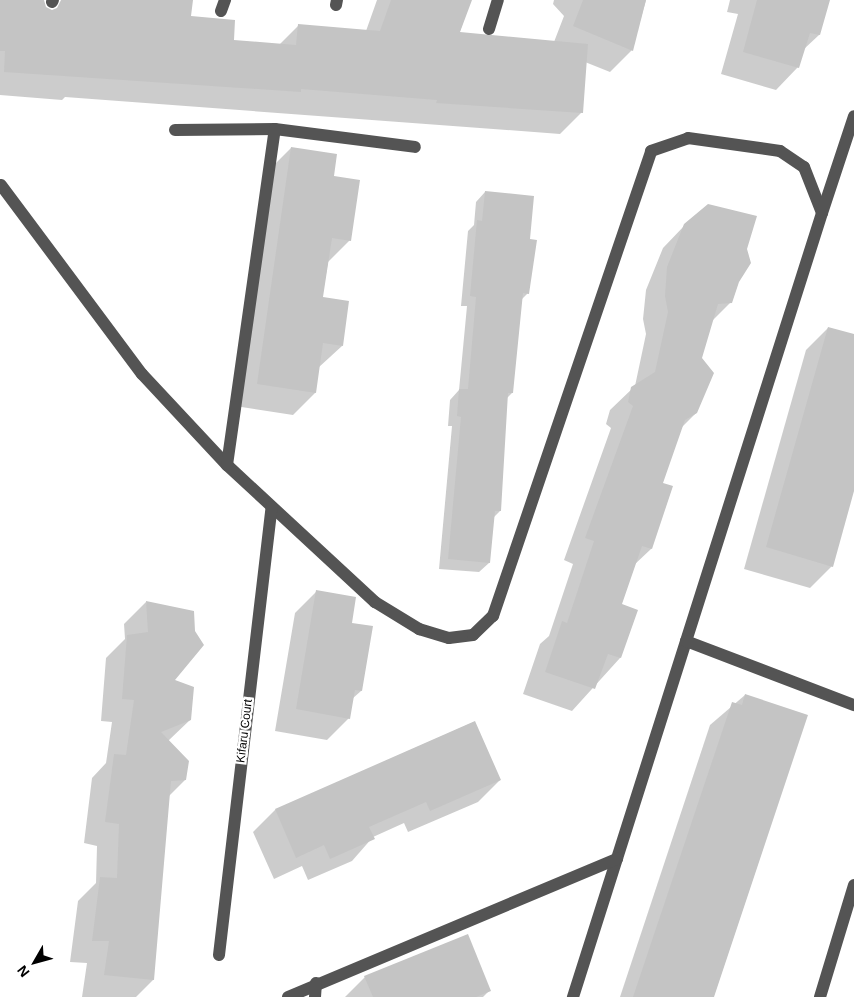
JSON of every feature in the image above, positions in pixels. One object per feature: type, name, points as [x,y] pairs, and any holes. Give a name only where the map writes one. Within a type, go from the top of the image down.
[{"type":"street","points":[[488,29],[498,0]]},
{"type":"street","points":[[573,997],[854,116]]},
{"type":"street","points":[[175,130],[275,130],[415,147]]},
{"type":"street","points":[[227,465],[275,130]]},
{"type":"street","points":[[1,185],[142,374],[227,465],[376,602],[418,629],[449,638],[474,635],[493,616],[651,151],[688,138],[780,151],[804,167],[822,212]]},
{"type":"street","name":"Kifaru Court","points":[[219,955],[272,507]]},
{"type":"street","points":[[686,641],[854,705]]},
{"type":"street","points":[[288,997],[316,983],[616,859]]},
{"type":"street","points":[[820,997],[854,885]]},
{"type":"street","points":[[316,983],[316,997]]},
{"type":"building","points":[[0,0],[44,0],[46,7],[52,10],[57,8],[61,0],[193,0],[191,16],[235,20],[234,40],[296,45],[298,24],[380,31],[391,0],[472,0],[460,32],[588,44],[583,113],[436,103],[437,100],[301,89],[301,92],[4,72],[5,51],[0,51]]},
{"type":"building","points":[[583,0],[646,0],[633,51],[573,26]]},
{"type":"building","points":[[757,0],[830,0],[820,35],[810,33],[799,68],[743,52]]},
{"type":"building","points":[[291,147],[337,154],[334,176],[360,180],[351,241],[332,238],[323,297],[349,301],[343,346],[323,343],[316,393],[257,384]]},
{"type":"building","points":[[485,191],[534,196],[530,239],[537,240],[529,294],[523,293],[513,393],[508,393],[501,511],[495,511],[490,563],[448,559],[461,417],[457,416],[459,389],[468,389],[476,297],[470,296],[477,220],[482,221]]},
{"type":"building","points":[[708,204],[757,216],[747,249],[751,263],[739,282],[732,303],[718,304],[702,358],[714,373],[697,413],[685,420],[663,483],[673,486],[652,549],[642,546],[622,604],[638,610],[621,658],[608,654],[595,689],[545,672],[562,621],[567,623],[594,541],[585,538],[633,406],[628,402],[631,387],[655,372],[668,312],[665,296],[667,267],[684,224]]},
{"type":"building","points":[[828,327],[854,334],[854,491],[833,567],[766,547]]},
{"type":"building","points":[[316,590],[356,597],[352,623],[373,626],[362,691],[355,690],[350,719],[296,709]]},
{"type":"building","points":[[146,601],[194,611],[195,631],[204,645],[175,680],[194,687],[191,720],[161,732],[189,761],[186,780],[171,781],[154,980],[104,975],[109,941],[92,941],[100,877],[117,878],[119,824],[105,822],[114,754],[126,755],[134,700],[122,699],[127,635],[148,632]]},
{"type":"building","points":[[745,694],[808,715],[714,997],[633,997],[732,702],[742,705]]},
{"type":"building","points":[[475,721],[501,780],[430,811],[426,802],[369,827],[375,839],[330,859],[324,845],[296,858],[275,809]]},
{"type":"building","points":[[468,934],[491,991],[476,997],[373,997],[364,976]]}]
